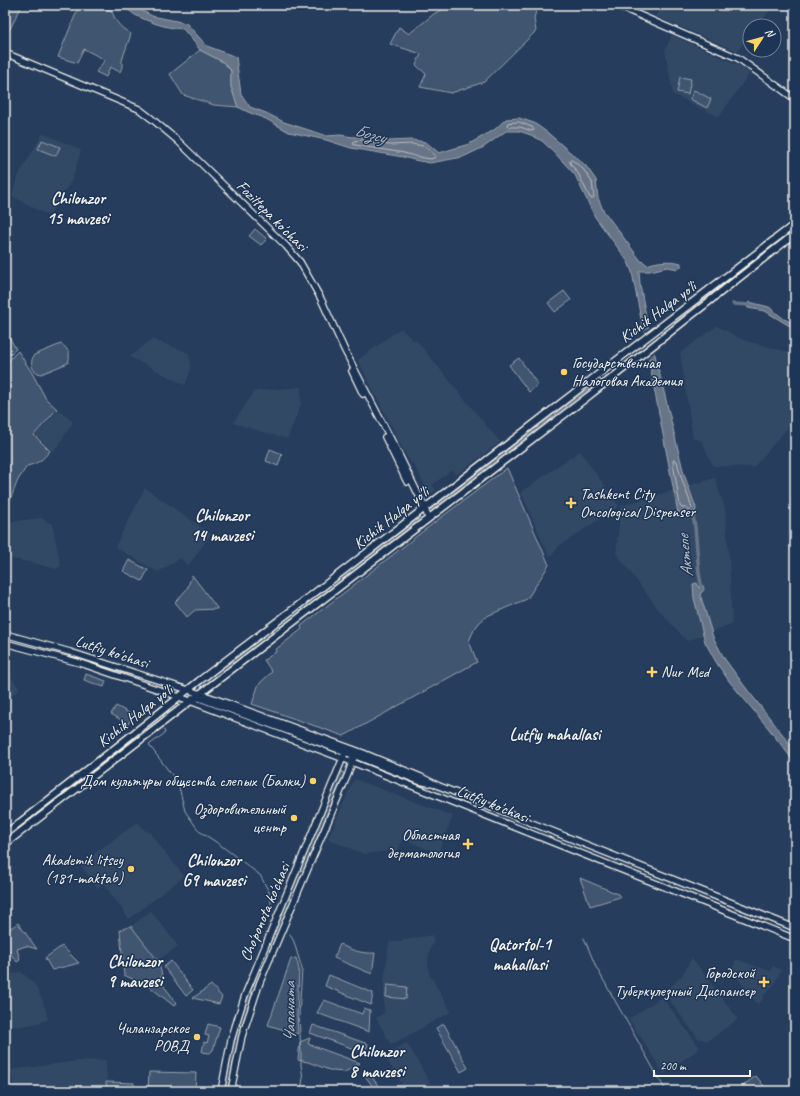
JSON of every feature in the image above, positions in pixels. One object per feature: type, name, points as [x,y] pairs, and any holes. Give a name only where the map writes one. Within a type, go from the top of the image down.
[{"type":"highway","name":"Kichik Halqa yo'li","points":[[5,844],[183,706],[192,696],[423,509],[795,224]]},
{"type":"highway","name":"Kichik Halqa yo'li","points":[[5,834],[178,699],[192,696],[206,688],[614,376],[795,234]]},
{"type":"highway","points":[[763,249],[768,252],[766,256]]},
{"type":"highway","points":[[600,373],[606,382]]},
{"type":"highway","points":[[178,699],[182,701],[183,706]]},
{"type":"highway","points":[[119,745],[124,746],[124,752]]},
{"type":"main road","points":[[616,5],[738,58],[795,99]]},
{"type":"main road","name":"Foziltepa ko'chasi","points":[[5,53],[139,109],[152,119],[286,246],[303,267],[321,300],[428,518]]},
{"type":"main road","name":"Foziltepa ko'chasi","points":[[5,57],[138,112],[151,120],[172,138]]},
{"type":"main road","name":"Lutfiy ko'chasi","points":[[5,634],[82,656],[345,753],[355,753],[421,777],[439,786],[795,928]]},
{"type":"main road","name":"Lutfiy ko'chasi","points":[[5,643],[80,663],[178,699],[192,696],[210,697],[345,753],[352,762],[795,938]]},
{"type":"main road","points":[[80,663],[82,656]]},
{"type":"main road","points":[[206,688],[207,694],[210,697]]},
{"type":"main road","name":"Cho'ponota ko'chasi","points":[[221,1090],[231,1040],[239,1012],[269,935],[345,753]]},
{"type":"main road","name":"Cho'ponota ko'chasi","points":[[231,1091],[240,1045],[260,982],[355,753]]},
{"type":"main road","points":[[460,805],[459,799],[464,796]]},
{"type":"main road","points":[[296,872],[304,875]]},
{"type":"main road","points":[[718,908],[723,904],[720,898]]},
{"type":"main road","points":[[742,918],[741,912],[746,908]]},
{"type":"main road","points":[[269,935],[278,938]]},
{"type":"main road","points":[[221,1090],[231,1091]]},
{"type":"shaded area","points":[[5,5],[22,5],[5,39]]},
{"type":"shaded area","points":[[78,5],[111,10],[118,24],[131,34],[122,60],[120,72],[110,67],[106,77],[96,72],[105,60],[84,49],[77,63],[58,57],[79,6]]},
{"type":"shaded area","points":[[452,5],[538,5],[534,18],[536,31],[484,82],[451,93],[420,87],[426,74],[416,65],[421,54],[390,44],[399,27],[409,34],[435,13]]},
{"type":"shaded area","points":[[663,5],[774,5],[763,18],[742,18],[742,45],[737,51],[655,16]]},
{"type":"shaded area","points":[[672,35],[751,71],[719,117],[673,94],[665,50]]},
{"type":"shaded area","points":[[200,50],[223,62],[231,71],[231,87],[238,107],[214,105],[183,95],[170,74]]},
{"type":"shaded area","points":[[680,77],[691,79],[688,94],[677,92]]},
{"type":"shaded area","points":[[694,90],[711,99],[707,108],[690,99]]},
{"type":"shaded area","points":[[43,133],[81,150],[72,180],[49,216],[12,196],[17,178]]},
{"type":"shaded area","points":[[42,140],[60,147],[56,156],[38,149]]},
{"type":"shaded area","points":[[255,229],[267,239],[261,245],[249,236]]},
{"type":"shaded area","points":[[762,252],[765,252],[765,255],[674,324],[674,323]]},
{"type":"shaded area","points":[[564,291],[571,300],[555,312],[548,303]]},
{"type":"shaded area","points":[[717,326],[743,340],[795,354],[795,425],[790,425],[754,467],[713,466],[702,441],[693,438],[680,353]]},
{"type":"shaded area","points":[[401,328],[412,340],[416,340],[500,442],[456,475],[452,470],[432,485],[436,490],[430,495],[413,463],[411,463],[402,447],[358,360]]},
{"type":"shaded area","points":[[5,330],[16,349],[5,358]]},
{"type":"shaded area","points":[[152,339],[189,353],[191,367],[185,385],[130,357]]},
{"type":"shaded area","points":[[61,344],[69,352],[68,363],[41,374],[35,371],[32,367],[32,358],[34,355]]},
{"type":"shaded area","points":[[18,351],[46,399],[57,409],[34,435],[50,451],[40,461],[27,466],[18,480],[8,505],[5,501],[5,364]]},
{"type":"shaded area","points":[[519,358],[538,385],[529,392],[509,365]]},
{"type":"shaded area","points":[[600,379],[601,380],[431,510],[431,509]]},
{"type":"shaded area","points":[[301,387],[301,404],[287,439],[233,423],[255,391]]},
{"type":"shaded area","points":[[59,410],[73,422],[57,447],[52,452],[35,435]]},
{"type":"shaded area","points":[[270,449],[282,454],[278,466],[266,461]]},
{"type":"shaded area","name":"Tashkent City Oncological Dispenser","points":[[580,451],[619,506],[559,546],[553,554],[549,556],[521,492]]},
{"type":"shaded area","points":[[507,468],[549,565],[527,599],[487,616],[479,623],[469,641],[477,662],[344,736],[252,704],[258,686],[272,672],[264,660],[276,652],[275,650],[302,629],[301,626]]},
{"type":"shaded area","points":[[715,478],[725,509],[732,624],[687,641],[658,609],[616,553],[621,506]]},
{"type":"shaded area","points":[[145,488],[211,534],[188,566],[181,558],[158,572],[115,547]]},
{"type":"shaded area","points":[[41,518],[52,524],[61,566],[56,569],[30,562],[5,558],[5,539],[9,522]]},
{"type":"shaded area","points":[[418,519],[419,520],[203,687],[200,685]]},
{"type":"shaded area","points":[[129,560],[148,570],[142,581],[123,571]]},
{"type":"shaded area","points":[[192,575],[217,609],[195,610],[187,617],[175,602],[187,589]]},
{"type":"shaded area","points":[[86,674],[106,681],[104,687],[84,680]]},
{"type":"shaded area","points":[[11,677],[20,689],[5,701],[5,683]]},
{"type":"shaded area","points":[[178,703],[179,706],[133,740],[128,743],[127,742]]},
{"type":"shaded area","points":[[116,706],[133,715],[128,724],[111,714]]},
{"type":"shaded area","points":[[120,748],[98,766],[5,839],[5,837]]},
{"type":"shaded area","points":[[341,772],[344,773],[303,871],[300,870]]},
{"type":"shaded area","points":[[354,779],[453,816],[438,853],[402,839],[399,850],[364,854],[328,839]]},
{"type":"shaded area","name":"Akademik litsey (181-maktab)","points":[[138,822],[144,830],[150,833],[183,875],[183,877],[129,919],[104,884],[97,888],[80,864]]},
{"type":"shaded area","points":[[298,875],[301,876],[277,935],[274,934]]},
{"type":"shaded area","points":[[580,878],[618,894],[620,897],[590,906]]},
{"type":"shaded area","points":[[151,911],[178,946],[158,961],[131,926]]},
{"type":"shaded area","points":[[18,923],[37,949],[26,946],[17,949],[20,960],[17,962],[5,946],[5,932]]},
{"type":"shaded area","points":[[131,926],[158,961],[162,975],[159,980],[177,1003],[174,1006],[150,987],[124,975],[120,930]]},
{"type":"shaded area","points":[[432,935],[434,941],[429,952],[429,973],[451,1012],[391,1045],[376,1018],[384,1013],[384,982],[389,943]]},
{"type":"shaded area","points":[[272,937],[275,938],[252,994],[238,1040],[228,1088],[225,1088],[232,1051],[243,1013]]},
{"type":"shaded area","points":[[340,944],[356,951],[375,953],[372,974],[334,958]]},
{"type":"shaded area","points":[[62,946],[79,963],[52,970],[45,958]]},
{"type":"shaded area","points":[[296,958],[299,969],[297,1015],[298,1034],[268,1025],[291,959]]},
{"type":"shaded area","points":[[692,958],[738,1019],[708,1041],[698,1038],[664,993],[682,975]]},
{"type":"shaded area","points":[[736,959],[770,971],[773,966],[781,970],[774,985],[764,995],[762,1001],[757,1004],[732,970]]},
{"type":"shaded area","points":[[171,961],[193,990],[186,996],[164,967]]},
{"type":"shaded area","points":[[21,972],[34,983],[43,1001],[48,1019],[39,1023],[21,1026],[5,1026],[5,976]]},
{"type":"shaded area","points":[[329,975],[373,993],[371,1005],[325,986]]},
{"type":"shaded area","points":[[211,985],[222,997],[219,1004],[193,998]]},
{"type":"shaded area","points":[[387,985],[407,987],[406,999],[386,997]]},
{"type":"shaded area","points":[[662,997],[700,1048],[664,1074],[629,1019]]},
{"type":"shaded area","points":[[324,1000],[362,1014],[364,1008],[370,1010],[369,1032],[317,1013]]},
{"type":"shaded area","points":[[208,1024],[220,1027],[213,1050],[210,1053],[202,1052],[204,1042],[207,1043],[209,1036],[205,1035]]},
{"type":"shaded area","points":[[444,1024],[468,1068],[461,1072],[436,1028]]},
{"type":"shaded area","points":[[313,1025],[368,1044],[365,1053],[310,1033]]},
{"type":"shaded area","points":[[310,1038],[308,1044],[360,1063],[345,1072],[332,1071],[298,1060],[300,1042]]},
{"type":"shaded area","points":[[406,1043],[430,1083],[416,1091],[406,1091],[384,1055]]},
{"type":"shaded area","points":[[106,1060],[107,1091],[14,1091],[11,1070],[78,1061]]},
{"type":"shaded area","points":[[367,1070],[382,1091],[376,1091],[363,1073]]},
{"type":"shaded area","points":[[149,1072],[196,1073],[195,1091],[148,1091]]},
{"type":"shaded area","points":[[756,1076],[768,1091],[742,1091],[740,1088]]},
{"type":"shaded area","points":[[106,1082],[134,1083],[134,1091],[107,1091]]},
{"type":"water","name":"Бозсу","points":[[91,5],[132,5],[152,16],[186,23],[207,46],[236,57],[241,94],[250,107],[284,122],[327,136],[363,136],[389,141],[412,140],[426,142],[439,153],[469,144],[494,130],[506,119],[519,118],[534,123],[548,133],[586,166],[596,180],[598,198],[603,210],[641,261],[647,265],[664,261],[681,263],[681,267],[679,269],[667,267],[650,271],[639,271],[647,322],[684,474],[696,508],[695,513],[686,516],[685,511],[678,513],[632,272],[628,262],[595,217],[575,175],[542,141],[519,131],[506,131],[484,147],[463,157],[430,163],[351,148],[326,140],[289,132],[266,119],[238,107],[231,87],[231,70],[223,62],[200,50],[183,29],[171,28],[154,23],[135,15],[124,7],[98,7]]},
{"type":"water","points":[[749,302],[769,307],[784,319],[795,324],[795,328],[765,311],[748,308],[746,305]]},
{"type":"water","points":[[697,583],[699,588],[703,585],[704,590],[700,594],[713,637],[724,658],[795,750],[795,763],[729,681],[705,642],[694,598],[693,584]]},
{"type":"pier","points":[[651,326],[657,351],[647,359],[641,333]]},
{"type":"waterway","points":[[733,304],[751,305]]},
{"type":"waterway","name":"Актепе","points":[[692,510],[702,589]]},
{"type":"waterway","name":"Чапаната","points":[[163,716],[168,711]]},
{"type":"waterway","name":"Чапаната","points":[[164,730],[165,733],[149,745],[178,783],[185,811],[199,831],[260,875],[269,892],[272,908]]},
{"type":"waterway","name":"Чапаната","points":[[290,934],[302,969],[299,1014],[303,1078],[301,1091]]},
{"type":"waterway","points":[[584,938],[596,967],[666,1091]]},
{"type":"place","name":"Государственная Налоговая Академия","points":[[564,372]]},
{"type":"place","name":"Tashkent City Oncological Dispenser","points":[[571,503]]},
{"type":"place","name":"Nur Med","points":[[652,672]]},
{"type":"place","name":"Дом культуры общества слепых (Балки)","points":[[313,781]]},
{"type":"place","name":"Оздоровительный центр","points":[[294,818]]},
{"type":"place","name":"Областная дерматология","points":[[468,844]]},
{"type":"place","name":"Akademik litsey (181-maktab)","points":[[131,869]]},
{"type":"place","name":"Городской Туберкулезный Диспансер","points":[[764,982]]},
{"type":"place","name":"Чиланзарское РОВД","points":[[197,1037]]},
{"type":"district","name":"Chilonzor 15 mavzesi","points":[[78,208]]},
{"type":"district","name":"Chilonzor 14 mavzesi","points":[[222,525]]},
{"type":"district","name":"Lutfiy mahallasi","points":[[555,734]]},
{"type":"district","name":"Chilonzor G9 mavzesi","points":[[214,870]]},
{"type":"district","name":"Qatortol-1 mahallasi","points":[[520,954]]},
{"type":"district","name":"Chilonzor 9 mavzesi","points":[[135,971]]},
{"type":"district","name":"Chilonzor 8 mavzesi","points":[[377,1061]]}]
